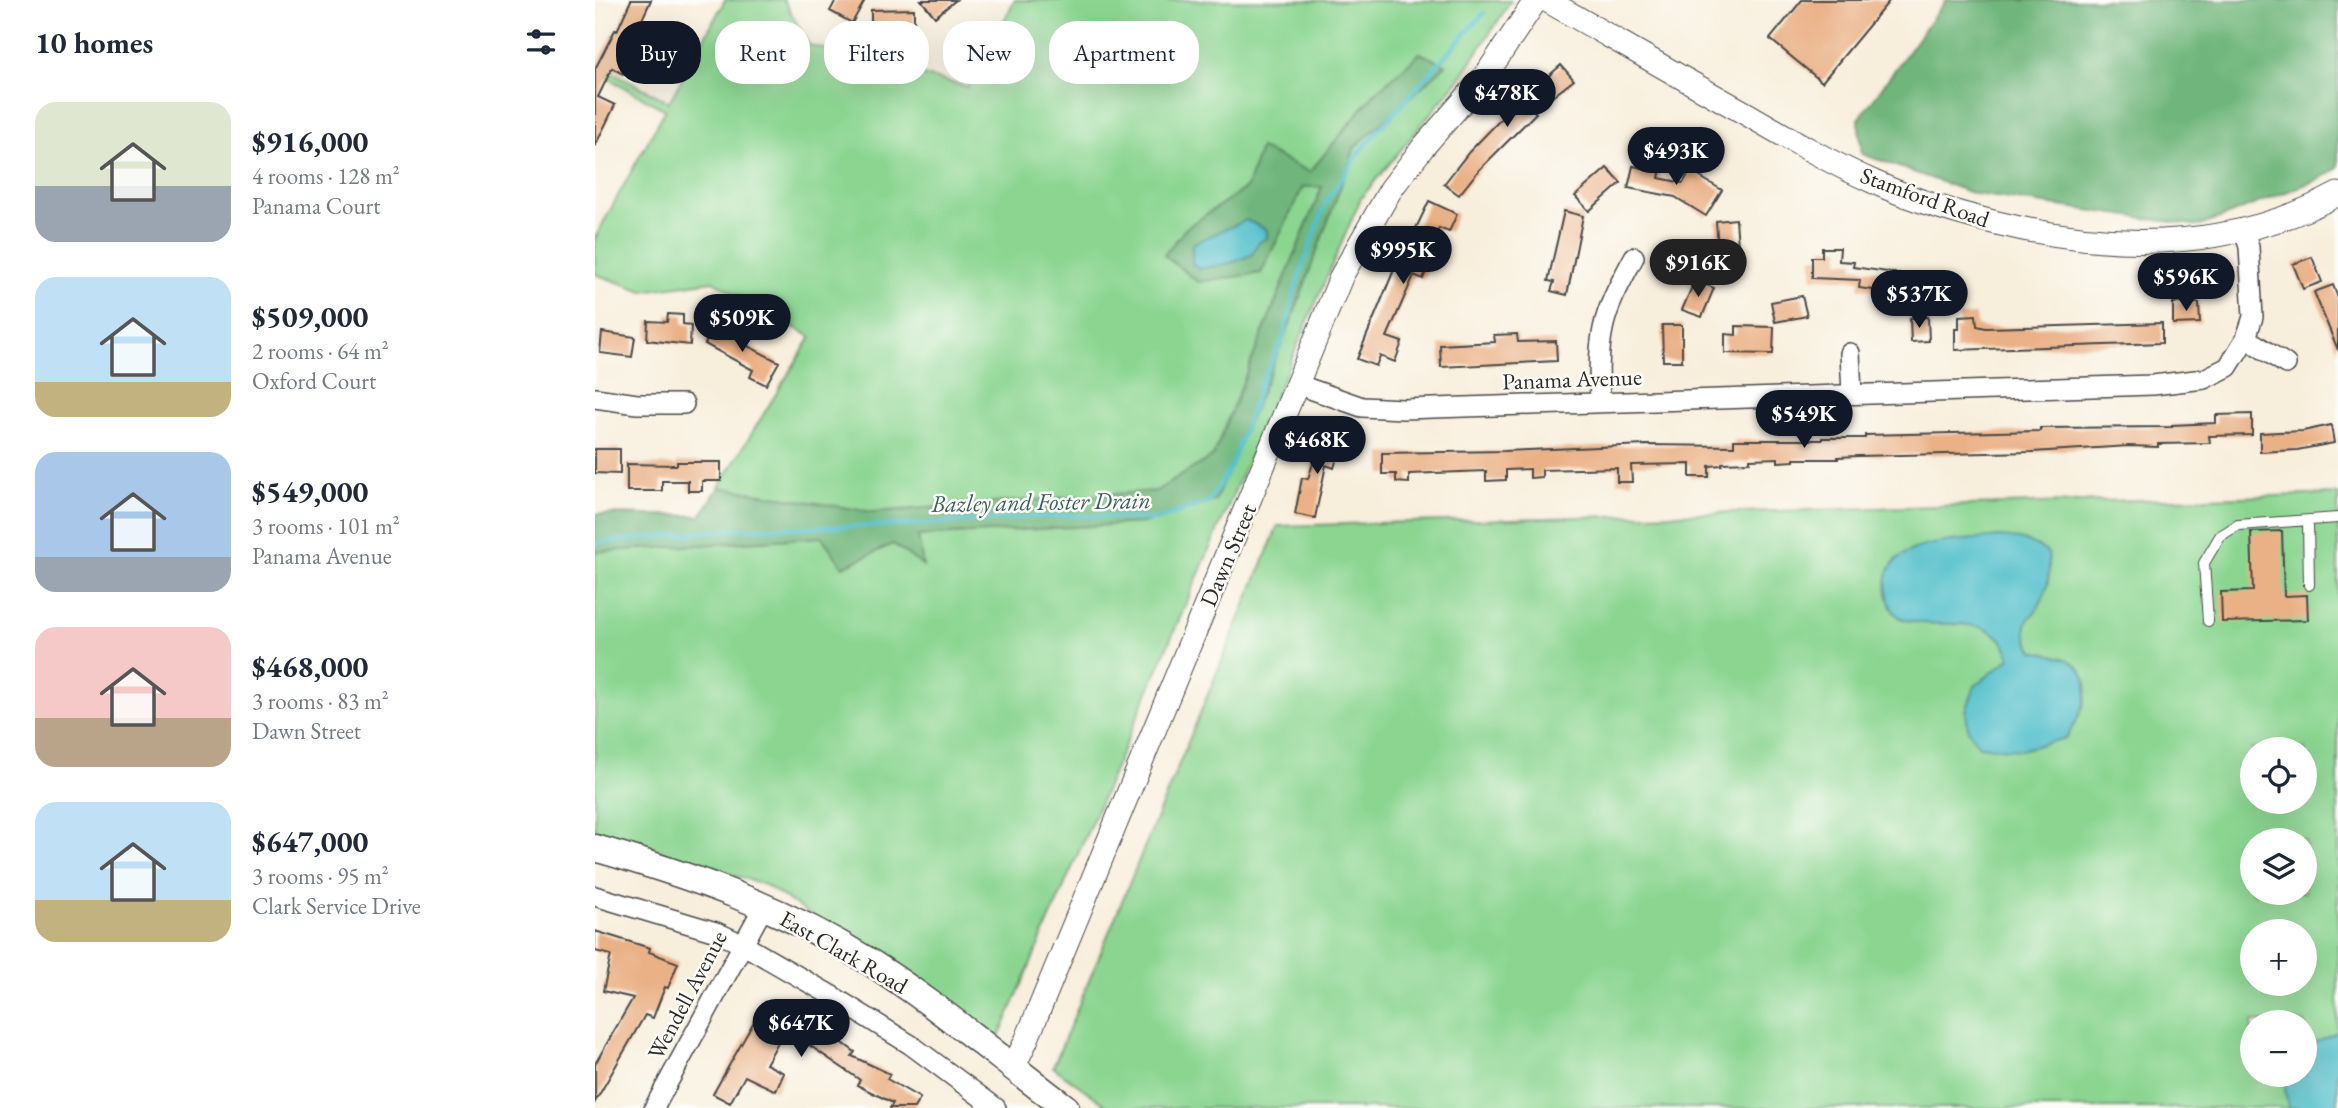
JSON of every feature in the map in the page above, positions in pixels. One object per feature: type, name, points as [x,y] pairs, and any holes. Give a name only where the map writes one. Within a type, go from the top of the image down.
[{"type":"main road","name":"East Clark Road","points":[[595,848],[672,870],[764,906],[815,930],[866,959],[929,1003],[1066,1108]]},
{"type":"street","name":"Dawn Street","points":[[1013,1068],[1299,385],[1342,275],[1391,189],[1424,146],[1486,75],[1535,0]]},
{"type":"street","name":"Stamford Road","points":[[1546,0],[1813,152],[1877,183],[1951,211],[2027,230],[2102,241],[2147,243],[2190,240],[2245,230],[2312,208],[2338,194]]},
{"type":"street","name":"Panama Avenue","points":[[1299,385],[1362,407],[1403,409],[2153,385],[2204,379],[2228,367],[2246,338],[2253,317],[2249,247],[2245,230]]},
{"type":"street","points":[[1600,402],[1599,349],[1603,327],[1617,289],[1634,257]]},
{"type":"street","points":[[2246,338],[2286,364]]},
{"type":"street","points":[[1850,353],[1852,394]]},
{"type":"street","points":[[595,398],[637,404],[684,404]]},
{"type":"street","points":[[595,896],[716,932],[742,944],[911,1045],[996,1108]]},
{"type":"street","name":"Wendell Avenue","points":[[654,1108],[764,906]]},
{"type":"lane","points":[[2208,621],[2204,563],[2220,536],[2238,525],[2338,518]]},
{"type":"lane","points":[[2308,521],[2309,585]]},
{"type":"green space","points":[[725,0],[784,0],[796,21],[715,21],[715,84],[810,84],[810,45],[824,49],[824,84],[929,84],[929,77],[943,80],[943,84],[968,87],[970,84],[1035,84],[1035,21],[1004,21],[1015,0],[1511,1],[1461,77],[1361,198],[999,1037],[765,885],[595,831],[595,514],[701,516],[811,337],[713,281],[643,291],[595,274],[595,238],[665,110],[618,84],[635,84],[669,102],[679,84],[701,84],[701,44]]},
{"type":"green space","points":[[1946,0],[2338,0],[2338,168],[2319,179],[2200,226],[1975,194],[1862,154],[1858,120]]},
{"type":"green space","points":[[1420,53],[1446,65],[1355,147],[1289,327],[1215,501],[1143,523],[918,536],[923,566],[893,544],[843,567],[822,537],[595,552],[595,514],[701,516],[719,487],[873,512],[1156,491],[1213,456],[1322,187],[1303,187],[1261,273],[1198,282],[1164,255],[1186,228],[1247,187],[1260,148],[1310,172],[1373,95]]},
{"type":"green space","points":[[595,63],[616,74],[616,83],[595,71]]},
{"type":"green space","points":[[2338,494],[2338,1108],[1110,1108],[1053,1067],[1278,526]]},
{"type":"water","points":[[1246,220],[1267,230],[1267,238],[1258,243],[1252,255],[1231,263],[1200,269],[1192,264],[1192,244]]},
{"type":"water","points":[[1997,537],[2024,540],[2048,553],[2049,576],[2046,591],[2027,621],[2026,636],[2034,651],[2072,662],[2081,670],[2087,689],[2082,710],[2066,738],[2021,750],[1979,746],[1968,730],[1966,711],[1975,686],[2010,658],[2003,643],[1993,633],[1980,627],[1903,619],[1893,611],[1887,592],[1888,574],[1895,561],[1908,552],[1944,542]]},
{"type":"water","points":[[2338,1032],[2338,1108],[2288,1108],[2285,1087],[2317,1087],[2317,1042]]},
{"type":"building","points":[[631,0],[651,0],[641,21],[622,21]]},
{"type":"building","points":[[836,0],[865,0],[853,21],[830,11]]},
{"type":"building","points":[[921,0],[956,0],[935,17]]},
{"type":"building","points":[[1802,0],[1890,0],[1822,82],[1770,39]]},
{"type":"building","points":[[914,9],[914,21],[871,21],[871,10]]},
{"type":"building","points":[[615,30],[616,70],[612,68],[598,97],[615,105],[595,146],[595,69]]},
{"type":"building","points":[[1561,65],[1574,80],[1534,111],[1536,113],[1479,170],[1459,195],[1444,184],[1469,152],[1502,118]]},
{"type":"building","points":[[1650,161],[1662,163],[1659,178],[1683,183],[1690,171],[1722,190],[1706,216],[1675,197],[1628,188],[1633,166],[1649,169]]},
{"type":"building","points":[[1607,168],[1621,183],[1589,211],[1575,196]]},
{"type":"building","points":[[1429,201],[1457,214],[1449,232],[1439,228],[1434,239],[1428,236],[1416,263],[1428,267],[1423,279],[1414,275],[1387,337],[1402,342],[1395,362],[1380,356],[1376,366],[1357,359],[1403,248],[1406,249]]},
{"type":"building","points":[[1564,211],[1583,216],[1567,295],[1551,291],[1554,282],[1548,281]]},
{"type":"building","points":[[1736,219],[1739,260],[1719,262],[1716,221]]},
{"type":"building","points":[[1822,248],[1840,248],[1839,261],[1854,262],[1853,267],[1902,274],[1900,294],[1859,288],[1860,280],[1812,278],[1812,257],[1822,257]]},
{"type":"building","points":[[2312,257],[2322,282],[2303,289],[2293,264]]},
{"type":"building","points":[[1695,280],[1714,288],[1702,317],[1682,310]]},
{"type":"building","points":[[2333,285],[2338,298],[2338,350],[2314,292]]},
{"type":"building","points":[[1802,296],[1807,316],[1775,322],[1771,302]]},
{"type":"building","points":[[2173,303],[2199,303],[2200,323],[2173,324]]},
{"type":"building","points":[[668,314],[683,315],[683,324],[691,325],[690,345],[647,340],[648,321],[667,322]]},
{"type":"building","points":[[1976,315],[1977,326],[1986,328],[2162,323],[2162,343],[1955,350],[1955,329],[1959,329],[1959,316]]},
{"type":"building","points":[[1928,317],[1929,341],[1911,342],[1910,318]]},
{"type":"building","points":[[715,324],[744,339],[742,343],[779,362],[766,385],[750,377],[753,370],[705,344]]},
{"type":"building","points":[[1662,325],[1682,325],[1682,361],[1663,361]]},
{"type":"building","points":[[1736,326],[1774,327],[1773,354],[1725,353],[1725,334],[1736,335]]},
{"type":"building","points":[[602,332],[635,337],[632,357],[600,353]]},
{"type":"building","points":[[1517,334],[1518,342],[1556,341],[1557,361],[1441,367],[1440,345],[1495,342],[1494,335]]},
{"type":"building","points":[[2252,414],[2252,435],[2209,436],[2210,443],[2158,444],[2158,447],[1858,456],[1778,462],[1778,458],[1750,459],[1750,462],[1709,466],[1709,477],[1690,477],[1690,464],[1631,465],[1632,482],[1617,482],[1617,468],[1542,470],[1542,477],[1530,478],[1530,469],[1506,470],[1506,480],[1486,481],[1486,471],[1409,474],[1409,483],[1396,482],[1396,474],[1382,474],[1382,453],[1646,445],[1734,446],[1734,440],[1822,440],[1865,438],[1865,435],[2040,431],[2040,428],[2172,427],[2216,423],[2216,415]]},
{"type":"building","points":[[2331,425],[2334,443],[2297,450],[2260,452],[2260,433],[2303,431]]},
{"type":"building","points":[[1323,432],[1332,434],[1331,439],[1342,443],[1334,468],[1326,465],[1315,518],[1295,514],[1302,478],[1308,479]]},
{"type":"building","points":[[595,449],[620,449],[620,474],[595,473]]},
{"type":"building","points":[[677,462],[721,462],[721,481],[702,481],[702,491],[688,491],[688,481],[662,481],[662,491],[627,491],[627,464],[677,465]]},
{"type":"building","points":[[2282,531],[2284,596],[2307,595],[2308,620],[2222,622],[2221,592],[2253,591],[2251,532]]},
{"type":"building","points":[[595,931],[650,948],[649,952],[678,963],[653,1018],[645,1015],[595,1102],[595,1064],[633,998],[603,991],[611,955],[595,951]]},
{"type":"building","points":[[765,1002],[831,1038],[833,1036],[855,1052],[852,1056],[890,1074],[887,1079],[920,1098],[914,1108],[890,1108],[893,1103],[857,1085],[860,1080],[806,1043],[804,1046],[782,1035],[766,1064],[784,1073],[776,1091],[745,1076],[730,1103],[713,1094]]},
{"type":"waterway","name":"Bazley and Foster Drain","points":[[595,543],[740,529],[907,525],[1069,515],[1156,520],[1209,502],[1231,466],[1262,381],[1284,336],[1297,283],[1326,202],[1360,151],[1484,13]]}]
